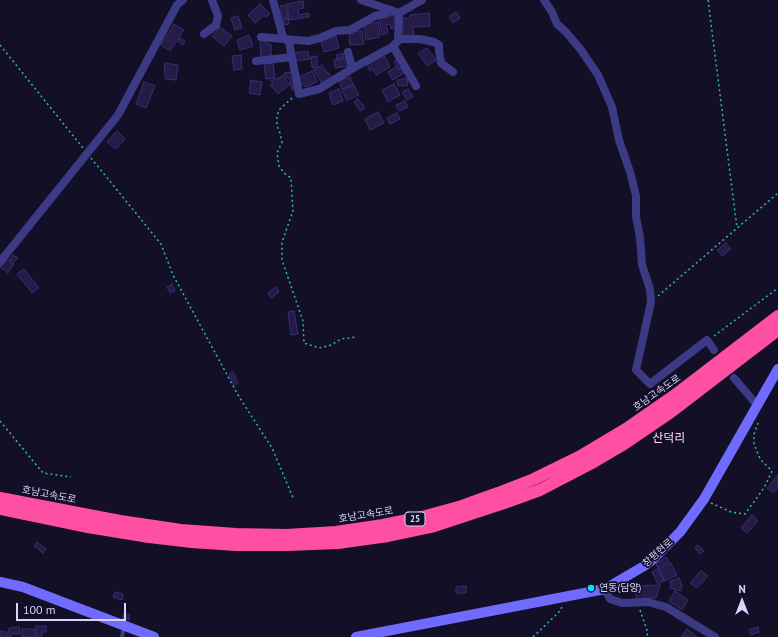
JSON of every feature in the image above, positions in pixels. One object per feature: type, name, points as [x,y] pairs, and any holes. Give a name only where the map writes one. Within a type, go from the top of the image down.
[{"type":"highway","name":"호남고속도로","points":[[0,498],[181,530],[236,534],[286,535],[336,532],[384,526],[422,518],[498,493],[534,479],[579,457],[626,429],[675,395],[778,316]]},
{"type":"highway","name":"25","points":[[0,509],[88,527],[149,537],[236,545],[338,543],[388,536],[431,527],[540,490],[590,464],[624,444],[671,412],[778,330]]},
{"type":"main road","name":"창평현로","points":[[358,637],[605,589],[651,561],[680,532],[704,499],[778,369]]},
{"type":"main road","points":[[0,582],[23,587],[154,637]]},
{"type":"street","points":[[0,262],[118,115],[177,5],[183,0]]},
{"type":"street","points":[[204,34],[216,25],[217,21],[218,16],[212,0]]},
{"type":"street","points":[[274,0],[283,37],[289,42],[299,94],[319,89],[352,68],[393,46],[398,41],[395,12]]},
{"type":"street","points":[[361,0],[395,12]]},
{"type":"street","points":[[262,37],[308,41],[320,38],[336,31],[350,30],[376,16],[395,12],[422,0]]},
{"type":"street","points":[[544,0],[552,12],[557,24],[581,50],[598,75],[612,107],[619,140],[631,175],[636,196],[636,217],[640,237],[642,265],[650,289],[651,302],[636,370],[650,384],[707,340],[714,350]]},
{"type":"street","points":[[398,39],[420,39],[434,42],[439,45],[438,50],[441,63],[453,72]]},
{"type":"street","points":[[393,46],[416,86]]},
{"type":"street","points":[[348,52],[352,68]]},
{"type":"street","points":[[256,61],[292,57]]},
{"type":"street","points":[[734,378],[757,405]]},
{"type":"street","points":[[605,589],[610,599],[622,603],[648,602],[666,607],[715,637]]},
{"type":"lane","points":[[122,637],[124,626]]},
{"type":"path","points":[[708,0],[737,228]]},
{"type":"path","points":[[0,45],[162,244],[173,275],[234,388],[272,448],[294,500]]},
{"type":"path","points":[[299,94],[279,110],[277,117],[277,126],[282,142],[277,153],[279,166],[291,178],[293,210],[282,242],[282,260],[303,321],[304,343],[319,348],[331,345],[341,339],[356,337]]},
{"type":"path","points":[[651,302],[778,193]]},
{"type":"path","points":[[707,340],[778,288]]},
{"type":"path","points":[[704,499],[731,512],[745,514],[764,488],[772,471],[760,459],[754,444],[754,434],[758,423],[757,405]]},
{"type":"path","points":[[0,421],[43,473],[71,477]]},
{"type":"path","points":[[532,637],[561,610],[563,598]]},
{"type":"path","points":[[638,603],[648,633],[646,637]]},
{"type":"building","points":[[303,1],[304,8],[298,9],[299,15],[309,13],[309,17],[289,20],[287,4]]},
{"type":"building","points":[[260,4],[270,14],[266,17],[264,15],[255,23],[248,15]]},
{"type":"building","points":[[285,5],[288,17],[283,18],[280,6]]},
{"type":"building","points":[[456,12],[460,18],[453,23],[449,17]]},
{"type":"building","points":[[429,13],[430,26],[413,27],[414,35],[404,36],[402,18],[411,18],[410,15]]},
{"type":"building","points":[[394,15],[396,28],[391,29],[390,24],[386,25],[388,33],[382,35],[379,18]]},
{"type":"building","points":[[238,16],[242,28],[235,30],[231,18]]},
{"type":"building","points":[[288,18],[289,24],[285,25],[283,19]]},
{"type":"building","points":[[378,22],[380,37],[366,40],[364,25]]},
{"type":"building","points":[[174,24],[184,30],[170,51],[161,45]]},
{"type":"building","points":[[220,27],[232,36],[224,46],[212,36]]},
{"type":"building","points":[[362,31],[364,44],[350,45],[349,32]]},
{"type":"building","points":[[249,35],[253,46],[240,50],[237,40]]},
{"type":"building","points":[[336,36],[339,48],[324,52],[321,41]]},
{"type":"building","points":[[180,38],[185,41],[183,45],[178,41]]},
{"type":"building","points":[[260,41],[267,41],[267,44],[271,44],[271,56],[261,58]]},
{"type":"building","points":[[427,48],[436,60],[427,66],[418,53]]},
{"type":"building","points":[[308,51],[310,59],[295,61],[294,53]]},
{"type":"building","points":[[343,53],[344,57],[337,59],[336,55]]},
{"type":"building","points":[[241,55],[242,69],[234,70],[232,56]]},
{"type":"building","points":[[384,55],[390,67],[376,75],[373,69],[370,71],[367,65]]},
{"type":"building","points":[[317,56],[317,67],[312,68],[311,57]]},
{"type":"building","points":[[348,58],[349,66],[335,68],[334,60]]},
{"type":"building","points":[[398,58],[403,67],[399,70],[394,61]]},
{"type":"building","points":[[165,63],[178,65],[176,80],[165,79]]},
{"type":"building","points":[[273,63],[275,78],[266,79],[264,64]]},
{"type":"building","points":[[322,65],[332,79],[322,84],[314,70]]},
{"type":"building","points":[[397,66],[399,70],[401,68],[404,73],[393,80],[388,72]]},
{"type":"building","points":[[313,71],[317,82],[305,87],[302,85],[298,77]]},
{"type":"building","points":[[293,72],[294,90],[292,90],[290,79],[286,77],[284,73]]},
{"type":"building","points":[[283,76],[290,84],[278,94],[270,85],[273,83],[271,81]]},
{"type":"building","points":[[350,77],[353,84],[342,89],[339,81]]},
{"type":"building","points":[[407,78],[408,85],[398,86],[397,80]]},
{"type":"building","points":[[251,80],[262,82],[260,95],[249,93]]},
{"type":"building","points":[[144,82],[155,86],[146,108],[136,104]]},
{"type":"building","points":[[394,84],[400,95],[388,102],[382,90]]},
{"type":"building","points":[[354,85],[359,95],[347,100],[342,90]]},
{"type":"building","points":[[339,89],[343,101],[333,105],[329,93]]},
{"type":"building","points":[[408,89],[413,97],[407,100],[402,92]]},
{"type":"building","points":[[358,99],[365,108],[360,111],[354,102]]},
{"type":"building","points":[[405,101],[408,107],[399,111],[396,105]]},
{"type":"building","points":[[378,112],[384,123],[370,130],[365,119]]},
{"type":"building","points":[[397,113],[400,119],[390,124],[387,118]]},
{"type":"building","points":[[117,131],[125,139],[116,149],[107,142]]},
{"type":"building","points":[[726,243],[731,249],[722,256],[717,250]]},
{"type":"building","points":[[13,255],[18,258],[14,262],[10,259]]},
{"type":"building","points":[[7,258],[14,264],[8,273],[0,267]]},
{"type":"building","points":[[24,269],[39,288],[32,293],[17,274]]},
{"type":"building","points":[[172,284],[175,291],[170,293],[167,287]]},
{"type":"building","points":[[276,287],[279,292],[271,298],[268,293]]},
{"type":"building","points":[[294,311],[298,334],[291,335],[288,312]]},
{"type":"building","points":[[233,372],[238,383],[234,385],[229,374]]},
{"type":"building","points":[[778,475],[778,487],[773,493],[767,488]]},
{"type":"building","points":[[752,515],[758,521],[747,533],[741,528]]},
{"type":"building","points":[[37,542],[46,549],[43,553],[34,546]]},
{"type":"building","points":[[698,545],[704,551],[700,554],[695,548]]},
{"type":"building","points":[[666,557],[669,562],[658,568],[656,564]]},
{"type":"building","points":[[671,563],[677,575],[665,581],[659,569]]},
{"type":"building","points":[[658,569],[664,581],[658,584],[652,572]]},
{"type":"building","points":[[701,571],[708,576],[697,588],[690,583]]},
{"type":"building","points":[[679,578],[682,586],[681,591],[670,588],[670,581]]},
{"type":"building","points":[[660,585],[656,598],[636,599],[636,586]]},
{"type":"building","points":[[466,586],[466,593],[456,593],[456,587]]},
{"type":"building","points":[[675,591],[688,600],[682,610],[669,601]]},
{"type":"building","points":[[115,592],[123,594],[122,600],[113,597]]},
{"type":"building","points":[[124,613],[130,615],[129,620],[122,618]]},
{"type":"building","points":[[36,626],[46,626],[46,632],[42,632],[42,637],[36,637]]},
{"type":"building","points":[[19,627],[20,634],[12,634],[11,637],[7,637],[9,628]]},
{"type":"building","points":[[758,627],[759,632],[751,635],[749,630]]},
{"type":"building","points":[[22,629],[35,629],[34,637],[22,637]]},
{"type":"building","points":[[687,629],[697,637],[681,637]]},
{"type":"building","points":[[0,631],[6,632],[5,637],[0,637]]},
{"type":"place","name":"연동(담양)","points":[[591,588]]},
{"type":"district","name":"산덕리","points":[[669,439]]}]
